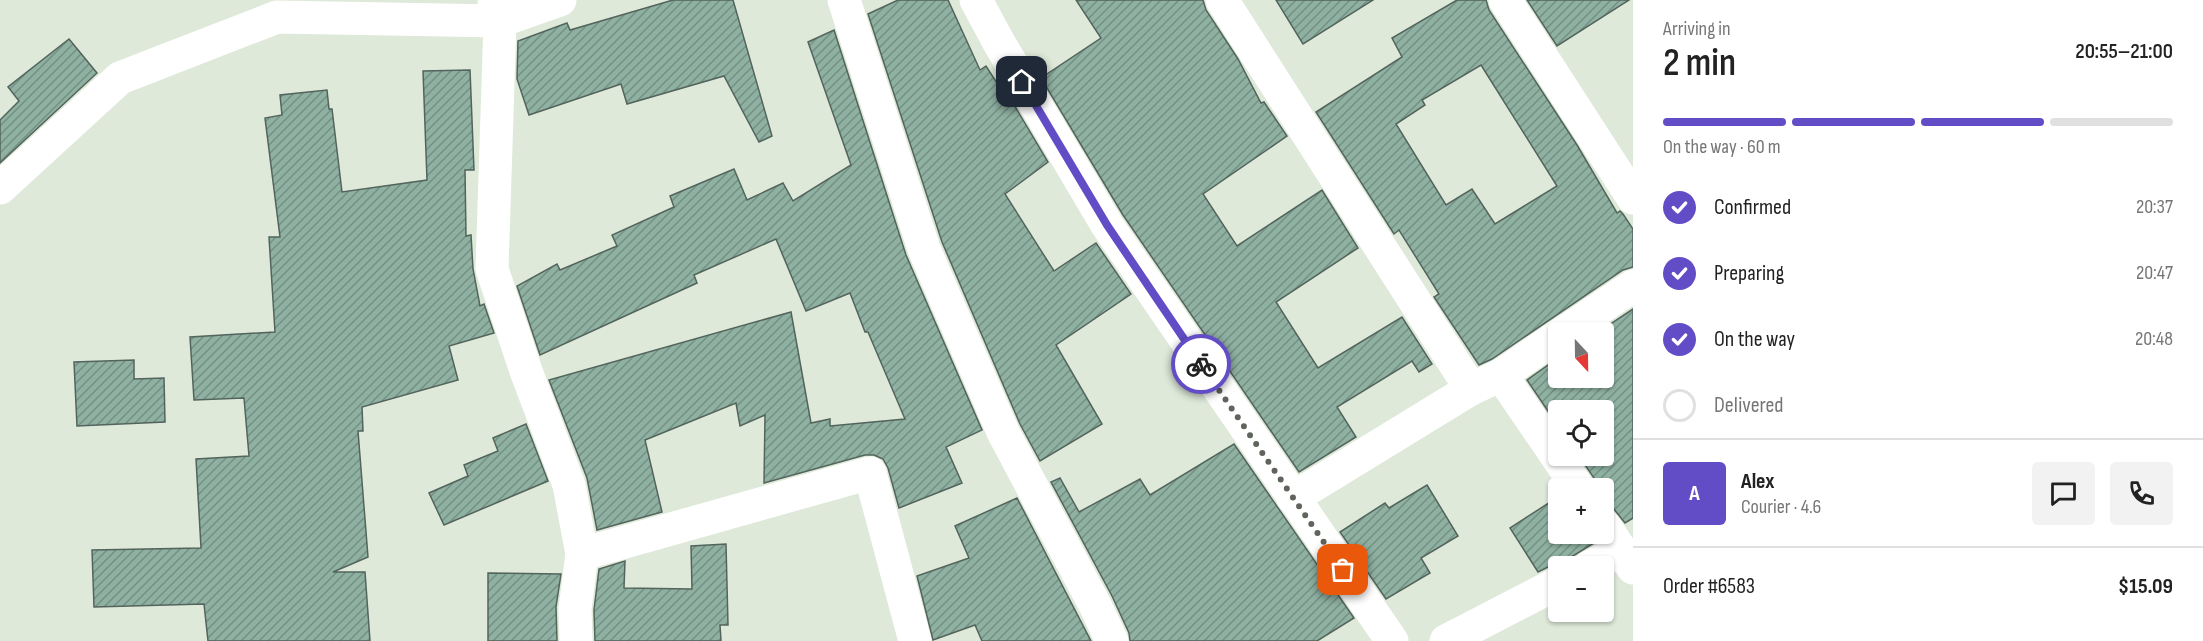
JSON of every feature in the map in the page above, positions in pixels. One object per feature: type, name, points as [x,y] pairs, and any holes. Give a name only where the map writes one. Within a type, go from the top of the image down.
[{"type":"street","points":[[0,188],[120,78],[277,17],[497,10],[560,0]]},
{"type":"street","points":[[843,0],[924,249],[1003,432],[1112,641]]},
{"type":"street","points":[[976,0],[1107,225],[1392,641]]},
{"type":"street","points":[[1222,0],[1471,389]]},
{"type":"street","points":[[1504,0],[1633,198]]},
{"type":"street","points":[[497,10],[492,269],[526,371],[569,485],[582,554],[575,609],[576,641]]},
{"type":"street","points":[[1579,322],[1633,286]]},
{"type":"street","points":[[1293,498],[1471,389],[1501,375],[1548,343]]},
{"type":"street","points":[[1501,375],[1571,478]]},
{"type":"street","points":[[582,554],[870,472],[915,641]]},
{"type":"street","points":[[1446,641],[1488,632],[1548,590]]},
{"type":"building","points":[[673,0],[733,0],[772,136],[759,142],[724,76],[627,104],[621,84],[529,115],[517,79],[518,41],[567,23],[570,30]]},
{"type":"building","points":[[898,0],[948,0],[980,70],[986,66],[1008,100],[1010,98],[1048,162],[1005,194],[1054,271],[1096,243],[1131,294],[1056,345],[1102,424],[1040,461],[1020,424],[942,242],[868,14]]},
{"type":"building","points":[[1076,0],[1203,0],[1206,10],[1238,59],[1261,103],[1264,102],[1287,136],[1203,194],[1237,246],[1322,190],[1358,248],[1276,302],[1318,368],[1402,317],[1432,364],[1419,372],[1412,361],[1337,407],[1356,437],[1299,472],[1123,215],[1041,78],[1101,38]]},
{"type":"building","points":[[1276,0],[1373,0],[1303,44]]},
{"type":"building","points":[[1457,0],[1486,0],[1489,10],[1577,145],[1617,213],[1620,211],[1623,214],[1633,229],[1633,267],[1623,270],[1492,359],[1479,365],[1434,297],[1439,294],[1399,230],[1394,234],[1316,112],[1402,57],[1392,38]],"holes":[[[1481,65],[1557,186],[1495,224],[1472,189],[1446,205],[1396,124],[1425,105],[1422,100]]]},
{"type":"building","points":[[1527,0],[1629,0],[1557,46]]},
{"type":"building","points":[[834,30],[906,255],[982,430],[946,447],[962,483],[899,508],[888,468],[883,459],[874,455],[865,455],[764,483],[765,415],[740,426],[736,403],[645,440],[662,512],[597,530],[587,478],[549,380],[791,312],[811,423],[830,419],[830,426],[905,419],[868,332],[865,332],[850,293],[806,311],[776,239],[694,275],[697,283],[540,355],[517,286],[557,264],[560,270],[617,246],[612,235],[674,207],[670,196],[734,169],[747,200],[783,183],[793,201],[851,165],[808,42]]},
{"type":"building","points":[[69,39],[97,73],[0,163],[0,120],[19,101],[8,87]]},
{"type":"building","points":[[470,70],[474,170],[465,170],[466,236],[471,235],[473,269],[480,306],[484,304],[494,333],[449,346],[458,380],[362,407],[363,431],[358,431],[368,557],[333,572],[365,572],[370,641],[208,641],[204,604],[94,607],[92,550],[201,548],[196,459],[249,456],[244,398],[194,400],[190,337],[275,332],[269,237],[280,237],[265,118],[282,115],[280,95],[327,90],[329,109],[332,109],[342,192],[427,180],[423,71]]},
{"type":"building","points":[[1633,309],[1633,518],[1625,523],[1614,509],[1614,478],[1594,478],[1586,466],[1614,466],[1614,400],[1548,400],[1548,411],[1527,380],[1548,365],[1548,388],[1614,388],[1614,322]]},
{"type":"building","points":[[134,360],[134,379],[164,378],[165,422],[77,426],[74,362]]},
{"type":"building","points":[[526,424],[548,481],[444,525],[429,493],[468,476],[464,465],[498,451],[493,438]]},
{"type":"building","points":[[1234,444],[1354,618],[1317,641],[1130,641],[1129,633],[1112,596],[1051,482],[1060,478],[1079,512],[1140,479],[1150,495]]},
{"type":"building","points":[[1427,485],[1458,536],[1421,558],[1430,573],[1386,599],[1340,532],[1385,503],[1389,508]]},
{"type":"building","points":[[1017,498],[1091,641],[982,641],[975,625],[933,640],[917,576],[969,558],[955,526]]},
{"type":"building","points":[[1548,503],[1548,544],[1592,544],[1573,556],[1548,556],[1548,567],[1538,572],[1510,528]]},
{"type":"building","points":[[726,544],[728,625],[720,625],[721,641],[595,641],[594,610],[599,569],[625,561],[624,588],[692,589],[691,546]]},
{"type":"building","points":[[488,573],[561,574],[556,607],[557,641],[488,641]]},
{"type":"way so far","points":[[1201,364],[1343,570]]},
{"type":"route","points":[[1022,82],[1107,225],[1201,364]]}]
